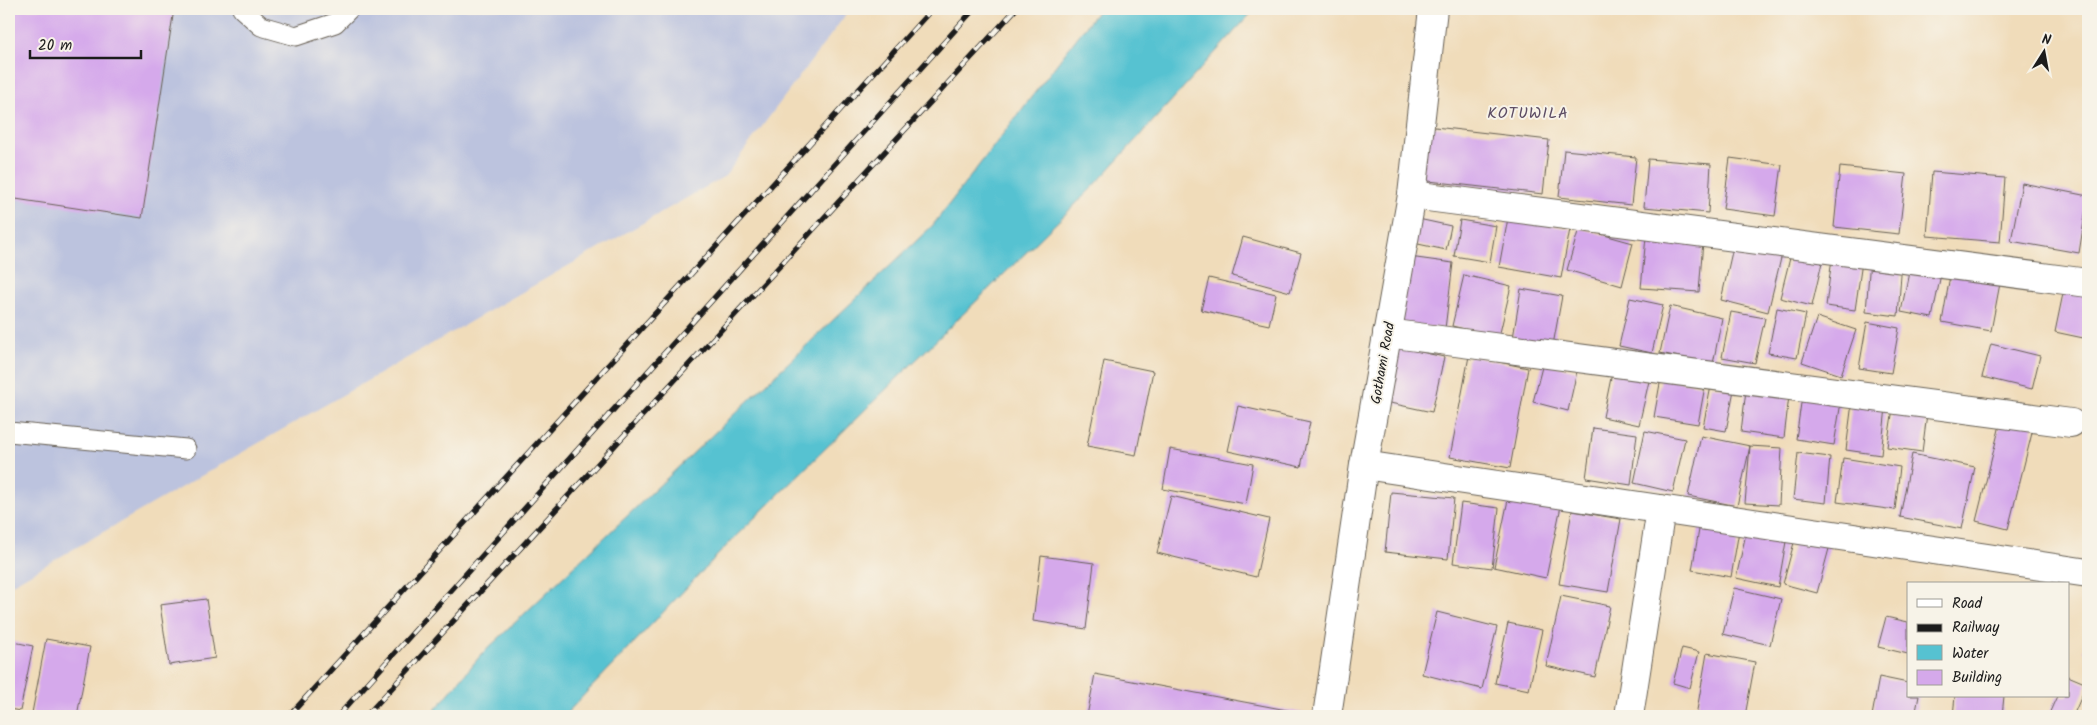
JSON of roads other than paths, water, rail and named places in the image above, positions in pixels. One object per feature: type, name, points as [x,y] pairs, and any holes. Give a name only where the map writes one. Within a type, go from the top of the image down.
[{"type":"street","name":"Gothami Road","points":[[1328,716],[1364,465],[1412,195],[1433,9]]},
{"type":"street","points":[[1412,195],[2088,282]]},
{"type":"street","points":[[1387,333],[2071,423]]},
{"type":"street","points":[[1364,465],[2088,573]]},
{"type":"street","points":[[1629,716],[1661,509]]},
{"type":"lane","points":[[242,9],[262,26],[296,36],[335,23],[349,9]]},
{"type":"lane","points":[[9,432],[186,449]]},
{"type":"water","points":[[1099,9],[1255,9],[1092,188],[735,537],[564,716],[430,716],[481,655],[933,225]]},
{"type":"railway","points":[[289,716],[932,9]]},
{"type":"railway","points":[[338,716],[974,9]]},
{"type":"railway","points":[[366,716],[1016,9]]},
{"type":"district","name":"KOTUWILA","points":[[1528,112]]}]
